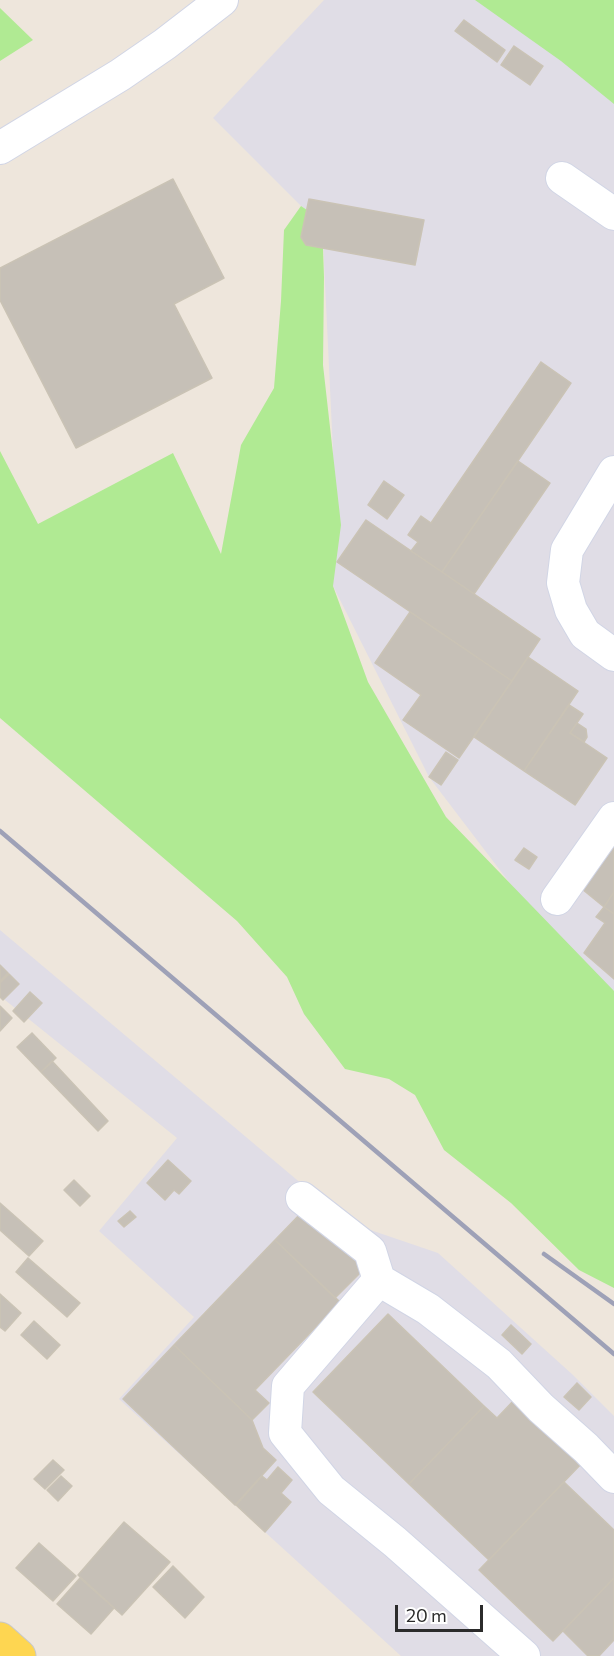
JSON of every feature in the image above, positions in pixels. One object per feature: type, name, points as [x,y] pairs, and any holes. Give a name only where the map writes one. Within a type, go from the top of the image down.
[{"type":"main road","points":[[0,1639],[19,1656]]},
{"type":"street","points":[[0,148],[120,75],[222,0]]},
{"type":"street","points":[[562,178],[614,214]]},
{"type":"street","points":[[614,472],[567,550],[563,583],[571,610],[585,634],[614,655]]},
{"type":"street","points":[[557,899],[614,818]]},
{"type":"street","points":[[302,1197],[370,1251],[380,1280],[428,1309],[499,1364],[541,1408],[586,1448],[614,1477]]},
{"type":"street","points":[[380,1280],[288,1386],[285,1433],[331,1490],[395,1542],[524,1656]]},
{"type":"shaded area","points":[[324,0],[614,0],[614,1020],[429,777],[333,586],[333,451],[322,220],[301,206],[213,118]]},
{"type":"shaded area","points":[[0,930],[347,1222],[438,1253],[573,1375],[614,1416],[614,1656],[401,1656],[119,1399],[194,1317],[99,1231],[177,1138],[0,996]]},
{"type":"green space","points":[[475,0],[614,0],[614,104],[561,61]]},
{"type":"green space","points":[[0,8],[33,40],[0,61]]},
{"type":"green space","points":[[301,206],[322,220],[323,365],[341,525],[333,586],[368,682],[446,817],[614,991],[614,1288],[579,1270],[511,1203],[444,1150],[415,1095],[389,1079],[345,1069],[304,1014],[287,977],[237,921],[0,718],[0,451],[38,524],[173,453],[221,554],[241,445],[274,388],[284,230]]},
{"type":"building","points":[[464,20],[505,50],[497,62],[455,31]]},
{"type":"building","points":[[514,46],[543,66],[530,85],[501,65]]},
{"type":"building","points":[[173,179],[224,278],[174,304],[212,378],[76,448],[0,300],[0,268]]},
{"type":"building","points":[[309,199],[424,220],[415,265],[306,245],[301,237]]},
{"type":"building","points":[[541,362],[571,383],[442,572],[411,551],[418,542],[408,535],[421,516],[431,523]]},
{"type":"building","points":[[518,461],[550,483],[474,594],[442,572]]},
{"type":"building","points":[[384,481],[404,495],[387,519],[368,505]]},
{"type":"building","points":[[366,520],[540,639],[512,681],[337,562]]},
{"type":"building","points":[[410,612],[512,681],[459,758],[403,720],[421,695],[375,663]]},
{"type":"building","points":[[528,657],[578,691],[524,771],[474,737]]},
{"type":"building","points":[[569,705],[583,714],[570,733],[607,758],[575,805],[524,771]]},
{"type":"building","points":[[577,723],[586,729],[587,737],[584,742],[570,733]]},
{"type":"building","points":[[446,752],[458,760],[441,785],[429,777]]},
{"type":"building","points":[[614,844],[614,892],[604,907],[582,889]]},
{"type":"building","points":[[524,848],[537,857],[529,869],[515,860]]},
{"type":"building","points":[[614,892],[614,914],[604,907]]},
{"type":"building","points":[[604,907],[614,914],[614,979],[584,953],[605,923],[596,917]]},
{"type":"building","points":[[0,965],[8,973],[0,981]]},
{"type":"building","points":[[9,974],[19,984],[3,1000],[0,997],[0,983]]},
{"type":"building","points":[[30,992],[42,1003],[24,1022],[13,1011]]},
{"type":"building","points":[[0,1006],[12,1018],[0,1031]]},
{"type":"building","points":[[32,1033],[56,1058],[41,1072],[17,1047]]},
{"type":"building","points":[[52,1061],[108,1121],[98,1131],[41,1072]]},
{"type":"building","points":[[168,1160],[191,1181],[179,1194],[174,1190],[165,1200],[147,1183]]},
{"type":"building","points":[[74,1180],[90,1196],[80,1206],[64,1190]]},
{"type":"building","points":[[0,1203],[43,1241],[29,1256],[0,1230]]},
{"type":"building","points":[[304,1210],[364,1269],[335,1298],[275,1240]]},
{"type":"building","points":[[130,1211],[136,1217],[124,1227],[118,1221]]},
{"type":"building","points":[[275,1240],[340,1302],[255,1390],[269,1403],[252,1420],[174,1345]]},
{"type":"building","points":[[28,1258],[80,1303],[67,1317],[16,1272]]},
{"type":"building","points":[[0,1294],[21,1313],[5,1331],[0,1327]]},
{"type":"building","points":[[388,1314],[484,1406],[409,1484],[313,1392]]},
{"type":"building","points":[[34,1321],[60,1345],[47,1359],[21,1335]]},
{"type":"building","points":[[511,1325],[531,1344],[522,1354],[502,1335]]},
{"type":"building","points":[[174,1345],[252,1420],[263,1448],[276,1460],[235,1505],[123,1399]]},
{"type":"building","points":[[577,1383],[591,1397],[579,1410],[564,1397]]},
{"type":"building","points":[[516,1398],[583,1462],[489,1560],[409,1484],[484,1406],[497,1418]]},
{"type":"building","points":[[53,1460],[64,1470],[45,1489],[34,1479]]},
{"type":"building","points":[[278,1467],[292,1480],[281,1493],[291,1502],[265,1532],[236,1505],[262,1476],[267,1480]]},
{"type":"building","points":[[61,1476],[72,1486],[58,1501],[47,1490]]},
{"type":"building","points":[[564,1482],[614,1530],[614,1578],[553,1641],[479,1570]]},
{"type":"building","points":[[124,1522],[170,1562],[122,1615],[78,1575]]},
{"type":"building","points":[[39,1543],[76,1576],[53,1601],[16,1568]]},
{"type":"building","points":[[173,1566],[204,1597],[185,1618],[153,1587]]},
{"type":"building","points":[[80,1578],[114,1608],[91,1634],[57,1604]]},
{"type":"building","points":[[614,1578],[614,1640],[599,1656],[588,1656],[563,1631]]},
{"type":"railway","points":[[0,831],[614,1354]]},
{"type":"railway","points":[[544,1254],[614,1304]]}]
